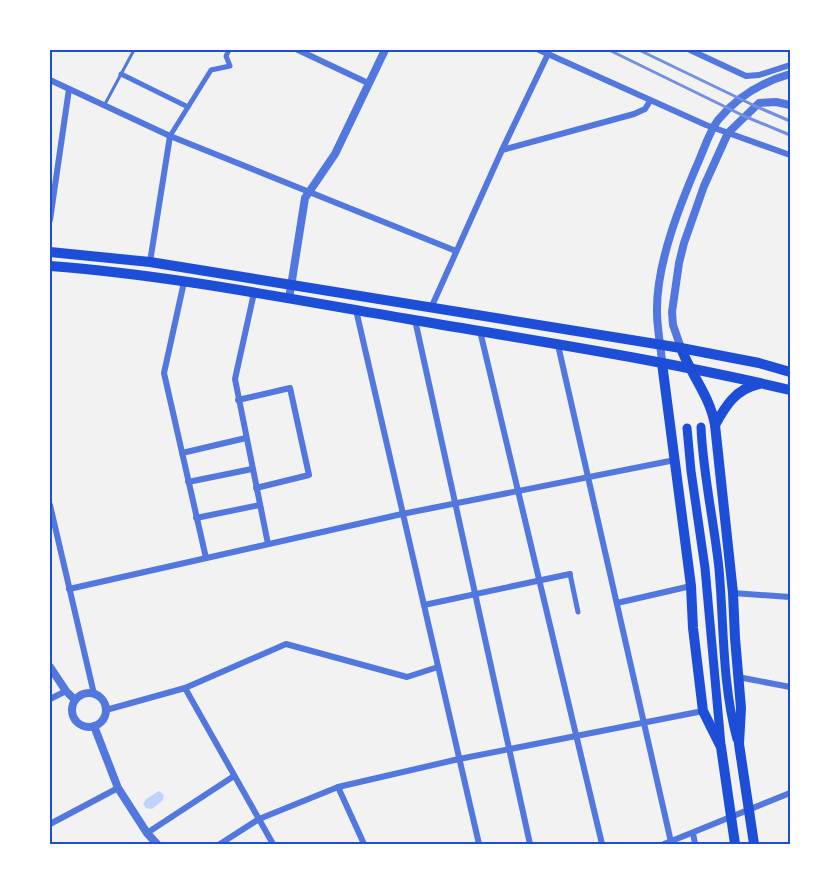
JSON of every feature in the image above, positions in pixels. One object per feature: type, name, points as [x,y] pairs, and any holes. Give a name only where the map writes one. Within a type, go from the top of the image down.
[{"type":"main road","points":[[50,252],[150,262],[681,348],[759,363],[790,372]]},
{"type":"main road","points":[[50,266],[92,269],[184,282],[356,310],[688,367],[790,390]]},
{"type":"main road","points":[[681,348],[688,367],[712,407],[715,424],[734,593],[741,708],[739,744]]},
{"type":"main road","points":[[662,363],[691,586],[693,628],[703,711],[721,747]]},
{"type":"main road","points":[[715,424],[736,394],[749,386],[762,383]]},
{"type":"main road","points":[[701,427],[704,469],[719,566],[729,702],[739,744],[754,844]]},
{"type":"main road","points":[[687,428],[705,568],[721,747],[735,844]]},
{"type":"street","points":[[150,262],[170,136],[210,70],[230,66],[226,56],[230,50]]},
{"type":"street","points":[[298,50],[368,83]]},
{"type":"street","points":[[289,299],[302,210],[308,193],[336,154],[385,50]]},
{"type":"street","points":[[539,50],[713,128],[790,155]]},
{"type":"street","points":[[690,50],[741,74],[754,76],[790,65]]},
{"type":"street","points":[[705,57],[709,50]]},
{"type":"street","points":[[431,308],[548,54]]},
{"type":"street","points":[[121,74],[188,107]]},
{"type":"street","points":[[662,363],[657,305],[670,237],[713,128],[735,103],[756,87],[790,74]]},
{"type":"street","points":[[50,80],[170,136],[456,251]]},
{"type":"street","points":[[50,220],[69,89]]},
{"type":"street","points":[[502,150],[634,114],[645,109],[650,101]]},
{"type":"street","points":[[681,348],[673,325],[672,312],[679,263],[704,186],[728,133],[759,103],[776,102],[790,105]]},
{"type":"street","points":[[184,282],[164,373],[206,558]]},
{"type":"street","points":[[254,293],[235,379],[268,544]]},
{"type":"street","points":[[356,310],[479,844]]},
{"type":"street","points":[[415,320],[530,844]]},
{"type":"street","points":[[480,331],[602,844]]},
{"type":"street","points":[[558,345],[644,723],[668,843],[790,792]]},
{"type":"street","points":[[238,400],[290,388],[309,475],[256,488]]},
{"type":"street","points":[[182,453],[246,438]]},
{"type":"street","points":[[69,589],[402,514],[675,460]]},
{"type":"street","points":[[188,482],[252,469]]},
{"type":"street","points":[[50,505],[94,694]]},
{"type":"street","points":[[196,518],[260,505]]},
{"type":"street","points":[[424,605],[570,574],[578,612]]},
{"type":"street","points":[[617,603],[691,586]]},
{"type":"street","points":[[734,593],[790,597]]},
{"type":"street","points":[[106,710],[185,688],[286,644],[407,677],[438,667]]},
{"type":"street","points":[[50,668],[75,700]]},
{"type":"street","points":[[738,676],[790,687]]},
{"type":"street","points":[[185,688],[273,844]]},
{"type":"street","points":[[50,699],[66,691]]},
{"type":"street","points":[[84,694],[94,694],[103,700],[106,710],[103,720],[94,726],[82,725],[77,722],[72,711],[75,700],[84,694]]},
{"type":"street","points":[[220,844],[259,819],[338,787],[459,759],[703,711]]},
{"type":"street","points":[[94,726],[118,788],[147,833],[157,844]]},
{"type":"street","points":[[147,833],[234,776]]},
{"type":"street","points":[[338,787],[364,844]]},
{"type":"street","points":[[50,824],[118,788]]},
{"type":"street","points":[[693,833],[695,844]]},
{"type":"lane","points":[[104,106],[134,50]]},
{"type":"water","points":[[159,791],[164,795],[163,800],[152,809],[146,808],[143,804],[146,799]]},
{"type":"railway","points":[[609,50],[744,116],[790,135]]},
{"type":"railway","points":[[639,50],[790,121]]}]
